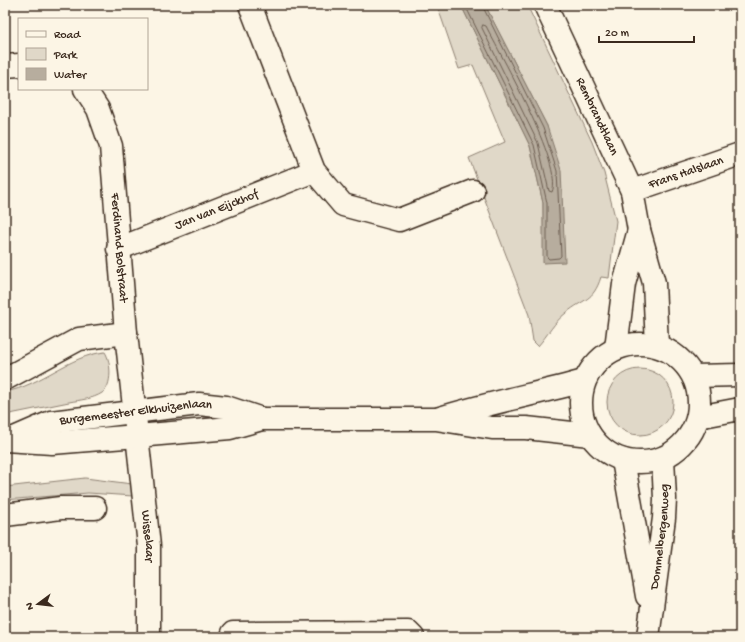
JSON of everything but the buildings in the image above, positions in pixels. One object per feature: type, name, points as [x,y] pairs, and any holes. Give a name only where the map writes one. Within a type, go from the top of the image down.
[{"type":"street","points":[[250,5],[314,171],[343,205],[399,220],[472,191]]},
{"type":"street","name":"Rembrandtlaan","points":[[545,5],[632,191],[639,230],[654,283],[657,345]]},
{"type":"street","points":[[5,66],[18,65]]},
{"type":"street","name":"Ferdinand Bolstraat","points":[[86,90],[98,109],[111,146],[118,249],[134,411]]},
{"type":"street","name":"Frans Halslaan","points":[[632,191],[740,154]]},
{"type":"street","name":"Jan van Eijckhof","points":[[118,249],[314,171]]},
{"type":"street","name":"Rembrandtlaan","points":[[616,348],[624,284],[639,230]]},
{"type":"street","points":[[5,379],[79,339],[126,333]]},
{"type":"street","points":[[636,343],[657,345],[672,352],[684,362],[694,376],[699,389],[700,404],[698,417],[693,430],[685,442],[663,458],[643,462],[623,460],[604,450],[590,435],[583,418],[581,400],[584,381],[592,367],[603,356],[616,348],[636,343]]},
{"type":"street","points":[[694,376],[740,375]]},
{"type":"street","name":"Burgemeester Elkhuizenlaan","points":[[436,419],[484,404],[522,398],[584,381]]},
{"type":"street","name":"Burgemeester Elkhuizenlaan","points":[[8,440],[51,422],[200,404],[226,407],[262,419]]},
{"type":"street","points":[[698,417],[740,409]]},
{"type":"street","name":"Wisselaar","points":[[134,411],[148,546],[149,637]]},
{"type":"street","name":"Burgemeester Elkhuizenlaan","points":[[8,440],[52,443],[137,436],[230,428],[262,419],[436,419],[492,428],[526,428],[590,435]]},
{"type":"street","name":"Dommelbergenweg","points":[[648,637],[664,518],[665,499],[663,458]]},
{"type":"street","name":"Dommelbergenweg","points":[[623,460],[651,615]]},
{"type":"street","points":[[5,515],[61,508],[95,508]]},
{"type":"street","points":[[233,633],[408,632],[413,637]]},
{"type":"green space","points":[[437,5],[461,5],[530,146],[543,203],[544,263],[547,126],[485,5],[527,5],[592,142],[604,173],[616,221],[609,278],[601,277],[595,291],[587,299],[562,316],[538,346],[533,341],[529,315],[469,158],[505,142],[473,65],[459,69]]},
{"type":"green space","points":[[105,352],[109,361],[110,373],[106,390],[102,393],[95,397],[5,415],[5,392],[31,383],[79,359]]},
{"type":"green space","points":[[640,369],[653,372],[663,379],[670,389],[673,402],[670,415],[663,425],[653,432],[640,435],[627,432],[617,425],[610,415],[607,402],[610,389],[617,379],[627,372]]},
{"type":"green space","points":[[85,478],[132,484],[133,496],[88,493],[5,500],[5,487]]},
{"type":"water","points":[[461,5],[485,5],[547,126],[561,170],[565,262],[543,263],[543,203],[530,146]]}]
